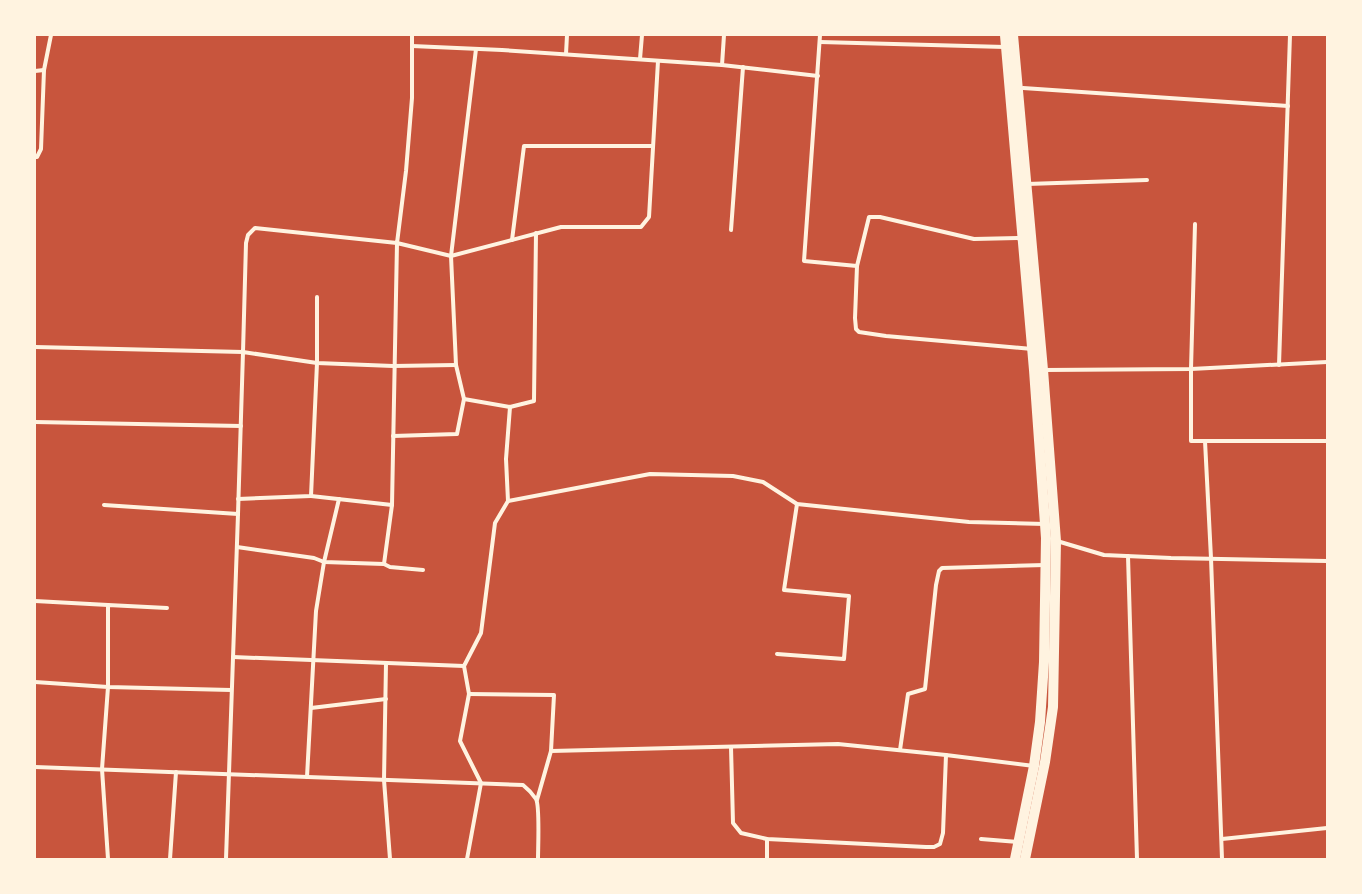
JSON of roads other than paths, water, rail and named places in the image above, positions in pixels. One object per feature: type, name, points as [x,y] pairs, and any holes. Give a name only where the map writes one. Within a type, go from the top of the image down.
[{"type":"main road","points":[[1005,35],[1032,349],[1039,370],[1046,524],[1051,540],[1046,565],[1044,662],[1040,722],[1034,766],[1015,859]]},
{"type":"main road","points":[[1013,35],[1027,184],[1051,540],[1054,707],[1045,762],[1025,859]]},
{"type":"street","points":[[35,157],[37,157],[41,149],[44,70],[51,35]]},
{"type":"street","points":[[384,564],[392,505],[393,366],[397,243],[406,171],[412,98],[412,35]]},
{"type":"street","points":[[566,54],[567,35]]},
{"type":"street","points":[[640,59],[642,35]]},
{"type":"street","points":[[722,65],[724,35]]},
{"type":"street","points":[[820,35],[804,261],[857,266]]},
{"type":"street","points":[[1279,365],[1290,35]]},
{"type":"street","points":[[820,42],[1005,47]]},
{"type":"street","points":[[412,46],[566,54],[722,65],[818,76]]},
{"type":"street","points":[[393,436],[457,434],[464,399],[456,365],[451,256],[476,49]]},
{"type":"street","points":[[226,859],[246,243],[248,235],[255,228],[397,243],[451,256],[561,227],[641,227],[649,217],[658,61]]},
{"type":"street","points":[[731,230],[743,68]]},
{"type":"street","points":[[35,71],[44,70]]},
{"type":"street","points":[[1023,88],[1288,106]]},
{"type":"street","points":[[512,240],[524,146],[653,146]]},
{"type":"street","points":[[1027,184],[1147,180]]},
{"type":"street","points":[[1023,238],[974,239],[880,217],[869,217],[857,266],[855,318],[856,329],[859,332],[886,336],[1032,349]]},
{"type":"street","points":[[1195,224],[1191,369],[1191,441],[1327,441]]},
{"type":"street","points":[[464,399],[510,407],[534,401],[536,233]]},
{"type":"street","points":[[311,496],[317,363],[317,297]]},
{"type":"street","points":[[35,347],[243,352],[317,363],[393,366],[456,365]]},
{"type":"street","points":[[1039,370],[1191,369],[1327,362]]},
{"type":"street","points":[[467,859],[481,783],[460,742],[469,694],[464,666],[481,632],[495,523],[508,501],[506,459],[510,407]]},
{"type":"street","points":[[35,422],[241,426]]},
{"type":"street","points":[[1205,441],[1211,558],[1222,859]]},
{"type":"street","points":[[508,501],[650,474],[733,476],[763,482],[797,504],[969,522],[1046,524]]},
{"type":"street","points":[[238,499],[311,496],[392,505]]},
{"type":"street","points":[[307,777],[316,611],[324,562],[339,499]]},
{"type":"street","points":[[778,654],[844,659],[849,596],[784,590],[797,504]]},
{"type":"street","points":[[104,506],[238,514]]},
{"type":"street","points":[[1051,540],[1104,555],[1327,561]]},
{"type":"street","points":[[237,547],[314,558],[324,562],[384,564],[390,567],[423,570]]},
{"type":"street","points":[[1128,556],[1137,859]]},
{"type":"street","points":[[900,750],[908,694],[924,689],[936,585],[939,571],[942,568],[958,567],[1046,565]]},
{"type":"street","points":[[35,601],[167,608]]},
{"type":"street","points":[[108,605],[108,687],[102,769],[108,859]]},
{"type":"street","points":[[233,657],[464,666]]},
{"type":"street","points":[[386,664],[384,780],[390,859]]},
{"type":"street","points":[[35,682],[108,687],[231,690]]},
{"type":"street","points":[[469,694],[554,694],[551,751],[537,800],[538,859]]},
{"type":"street","points":[[311,708],[386,699]]},
{"type":"street","points":[[551,751],[838,744],[1034,766]]},
{"type":"street","points":[[731,747],[733,823],[741,834],[767,839],[926,847],[940,844],[943,833],[946,755]]},
{"type":"street","points":[[35,767],[523,785],[530,790],[537,800]]},
{"type":"street","points":[[170,859],[176,772]]},
{"type":"street","points":[[1222,839],[1327,828]]},
{"type":"street","points":[[767,839],[767,859]]},
{"type":"street","points":[[981,839],[1018,842]]}]
